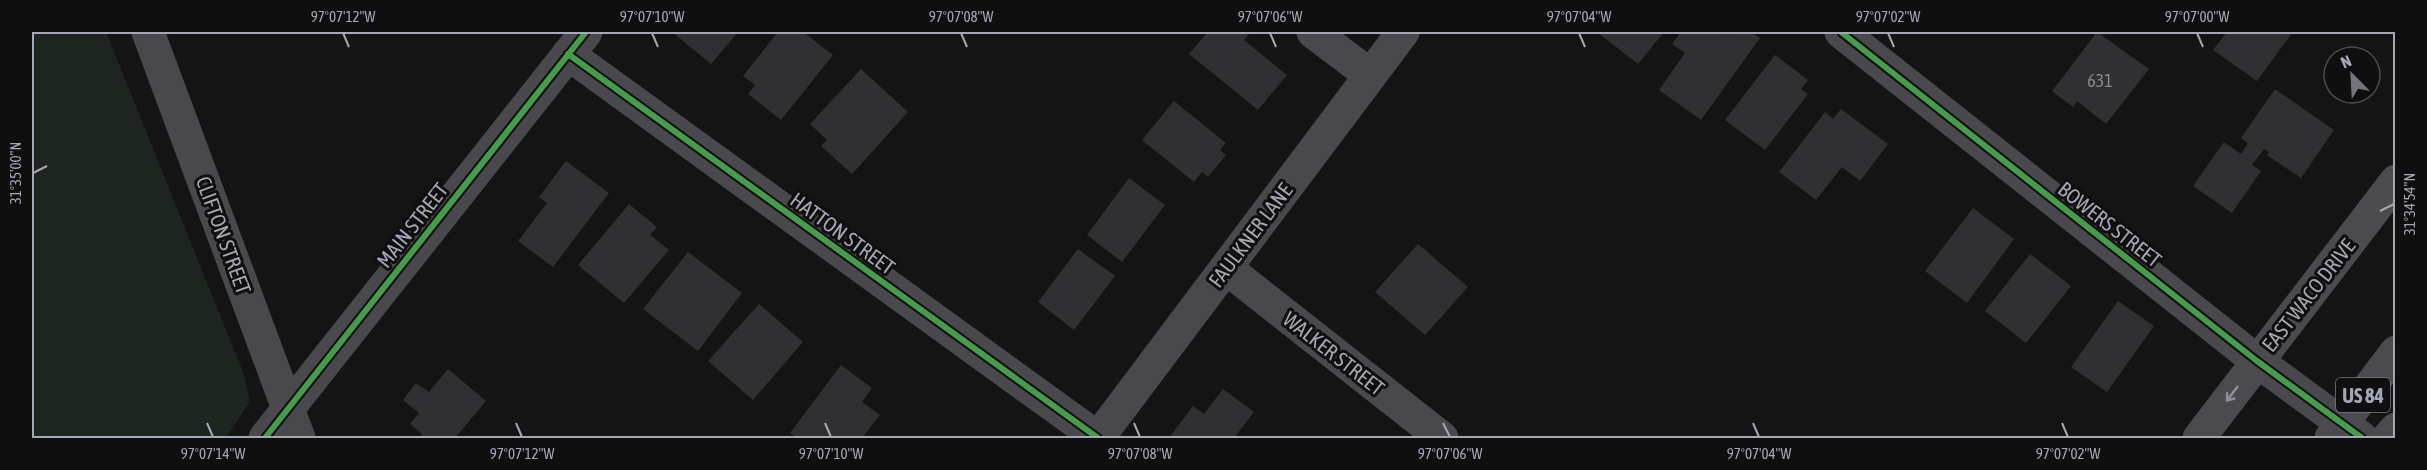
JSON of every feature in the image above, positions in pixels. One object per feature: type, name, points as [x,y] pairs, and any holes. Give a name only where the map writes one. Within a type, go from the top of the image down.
[{"type":"main road","name":"EAST WACO DRIVE","points":[[2199,438],[2396,181]]},
{"type":"main road","name":"US 84","points":[[2331,438],[2396,352]]},
{"type":"main road","name":"US 84","points":[[2388,438],[2396,429]]},
{"type":"street","name":"CLIFTON STREET","points":[[148,32],[293,424]]},
{"type":"street","points":[[1313,32],[1370,75]]},
{"type":"street","name":"FAULKNER LANE","points":[[1098,438],[1403,32]]},
{"type":"street","name":"BOWERS STREET","points":[[1841,32],[2257,361],[2362,438]]},
{"type":"street","name":"MAIN STREET","points":[[265,438],[293,424],[577,43]]},
{"type":"street","name":"HATTON STREET","points":[[577,43],[1098,438]]},
{"type":"street","name":"WALKER STREET","points":[[1226,267],[1442,438]]},
{"type":"shaded area","points":[[32,32],[106,32],[243,372],[250,401],[226,438],[32,438]]},
{"type":"building","points":[[672,32],[738,32],[711,64]]},
{"type":"building","points":[[778,32],[803,32],[833,55],[781,120],[748,94],[755,85],[743,76]]},
{"type":"building","points":[[1208,32],[1246,32],[1249,34],[1244,40],[1287,75],[1258,110],[1189,54]]},
{"type":"building","points":[[1597,32],[1664,32],[1638,64]]},
{"type":"building","points":[[1681,32],[1724,32],[1728,35],[1731,32],[1751,32],[1760,38],[1701,120],[1659,90],[1685,53],[1672,44]]},
{"type":"building","points":[[2097,32],[2149,69],[2106,124],[2077,101],[2073,107],[2052,91]]},
{"type":"building","points":[[2227,32],[2293,32],[2257,81],[2213,50]]},
{"type":"building","points":[[1775,55],[1808,80],[1801,89],[1808,94],[1765,150],[1725,120]]},
{"type":"building","points":[[861,69],[908,112],[852,174],[821,146],[827,140],[810,124]]},
{"type":"building","points":[[2275,89],[2334,130],[2301,178],[2267,155],[2269,152],[2264,149],[2252,165],[2261,171],[2232,213],[2193,186],[2224,142],[2241,154],[2248,143],[2241,138]]},
{"type":"building","points":[[1174,101],[1226,143],[1220,150],[1226,155],[1208,177],[1202,172],[1194,182],[1142,140]]},
{"type":"building","points":[[1841,109],[1888,144],[1860,181],[1842,167],[1816,200],[1779,172],[1825,112],[1833,119]]},
{"type":"building","points":[[566,161],[609,193],[553,267],[518,241],[547,203],[539,197]]},
{"type":"building","points":[[1129,178],[1165,205],[1122,262],[1087,235]]},
{"type":"building","points":[[629,204],[657,227],[650,235],[669,250],[624,303],[578,265]]},
{"type":"building","points":[[1973,208],[2014,239],[1967,303],[1925,271]]},
{"type":"building","points":[[1418,244],[1468,287],[1425,335],[1375,292]]},
{"type":"building","points":[[1078,249],[1115,276],[1074,330],[1038,302]]},
{"type":"building","points":[[688,252],[742,293],[698,351],[643,309]]},
{"type":"building","points":[[2030,254],[2071,286],[2026,343],[1985,311]]},
{"type":"building","points":[[2118,301],[2154,326],[2107,392],[2071,367]]},
{"type":"building","points":[[759,304],[803,342],[753,400],[708,361]]},
{"type":"building","points":[[841,365],[872,388],[862,402],[880,415],[862,438],[797,438],[790,433]]},
{"type":"building","points":[[448,369],[486,401],[455,438],[419,438],[422,434],[410,424],[419,413],[403,400],[416,383],[429,392]]},
{"type":"building","points":[[1223,389],[1254,412],[1234,438],[1169,438],[1193,406],[1204,414]]},
{"type":"cycle path","points":[[265,438],[586,32]]},
{"type":"cycle path","points":[[1841,32],[2257,361],[2362,438]]},
{"type":"cycle path","points":[[568,54],[1098,438]]}]
